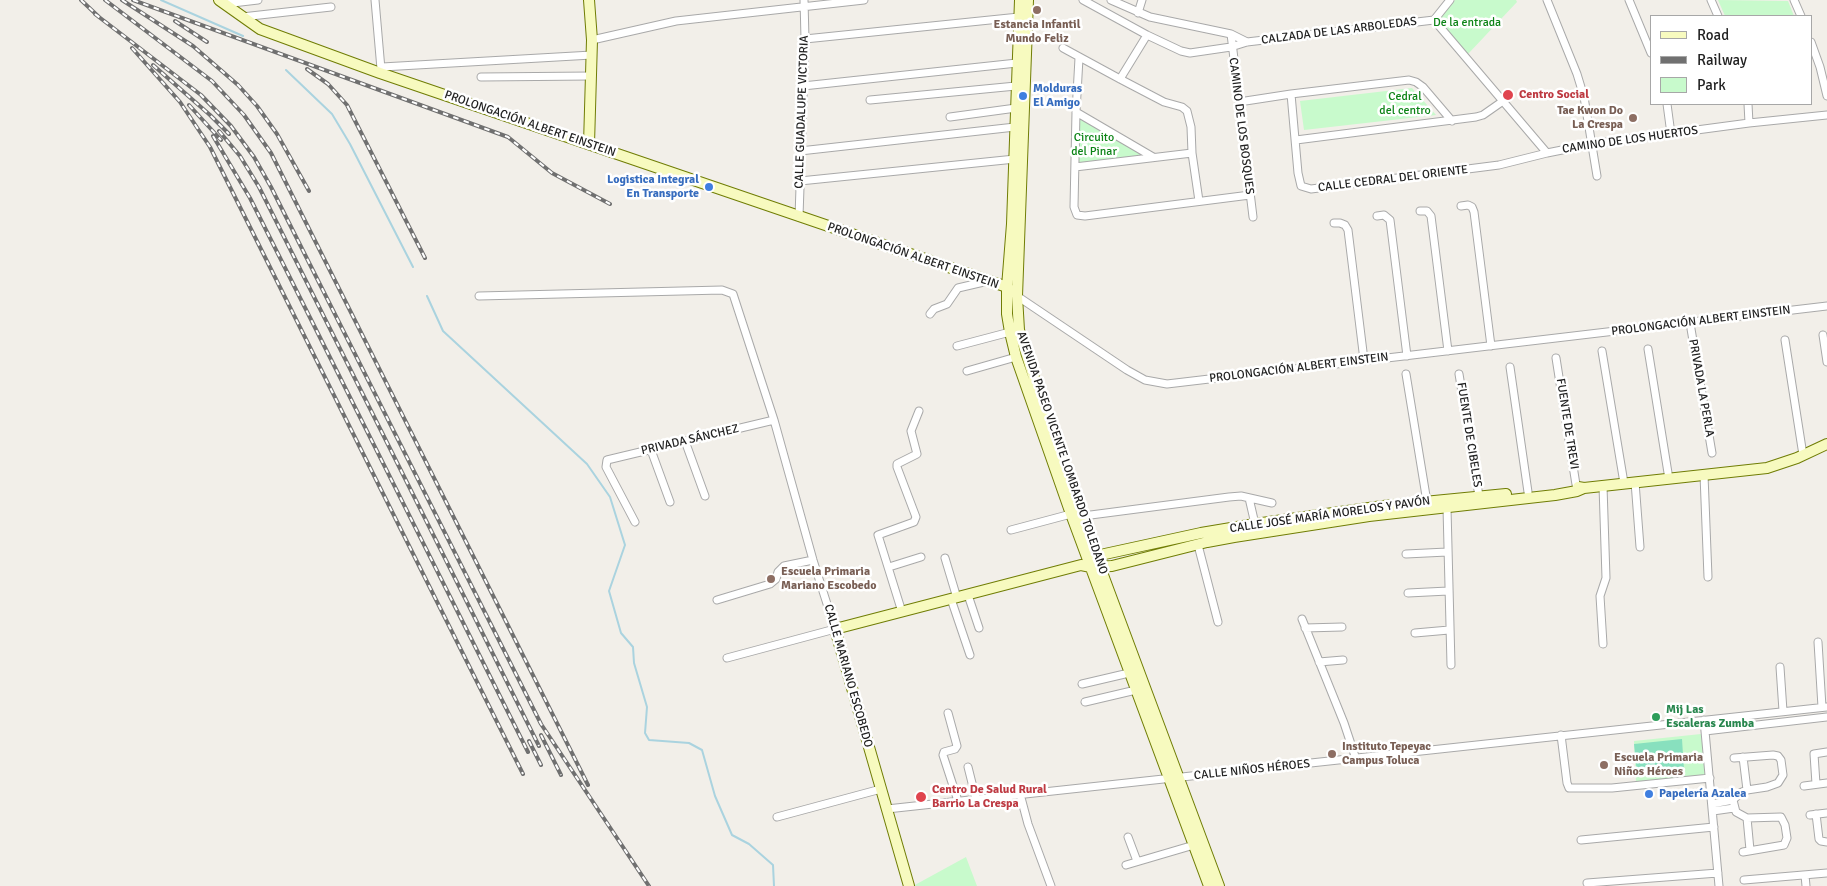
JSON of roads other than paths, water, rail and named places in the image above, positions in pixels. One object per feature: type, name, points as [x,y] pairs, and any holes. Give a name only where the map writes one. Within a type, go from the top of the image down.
[{"type":"main road","points":[[589,0],[592,40],[589,144]]},
{"type":"main road","name":"AVENIDA PASEO VICENTE LOMBARDO TOLEDANO","points":[[1020,0],[1023,14],[1017,317],[1022,343],[1083,516],[1091,562],[1129,673],[1219,886]]},
{"type":"main road","name":"AVENIDA PASEO VICENTE LOMBARDO TOLEDANO","points":[[1028,0],[1023,14],[1017,63],[1007,288],[1007,314],[1010,332],[1016,357],[1071,514],[1174,778],[1194,845],[1209,886]]},
{"type":"main road","points":[[1023,14],[1037,0]]},
{"type":"main road","name":"PROLONGACIÓN ALBERT EINSTEIN","points":[[221,2],[260,29],[799,217],[989,281],[1007,288],[1017,296]]},
{"type":"main road","name":"CALLE JOSÉ MARÍA MORELOS Y PAVÓN","points":[[1091,562],[1125,564],[1198,545],[1255,524],[1347,511],[1767,468],[1827,444]]},
{"type":"main road","name":"CALLE JOSÉ MARÍA MORELOS Y PAVÓN","points":[[835,630],[1091,562],[1233,532],[1555,495],[1579,488]]},
{"type":"main road","name":"CALLE MARIANO ESCOBEDO","points":[[835,630],[909,886]]},
{"type":"street","points":[[221,2],[258,0]]},
{"type":"street","points":[[375,0],[381,70],[592,55]]},
{"type":"street","points":[[592,40],[676,21],[804,3],[864,0]]},
{"type":"street","name":"CALZADA DE LAS ARBOLEDAS","points":[[1083,0],[1146,35],[1181,51],[1190,53],[1231,47],[1247,42],[1434,20],[1450,0]]},
{"type":"street","points":[[1138,12],[1142,0]]},
{"type":"street","points":[[1547,0],[1577,74],[1584,97],[1597,176]]},
{"type":"street","points":[[1630,0],[1650,50]]},
{"type":"street","points":[[1711,0],[1718,15]]},
{"type":"street","points":[[1794,0],[1801,15]]},
{"type":"street","name":"CALZADA DE LAS ARBOLEDAS","points":[[1111,14],[1114,2],[1164,20],[1230,34],[1247,42]]},
{"type":"street","name":"CALLE GUADALUPE VICTORIA","points":[[799,217],[805,39],[804,3]]},
{"type":"street","points":[[242,17],[331,7]]},
{"type":"street","points":[[805,39],[1023,14]]},
{"type":"street","name":"CAMINO DE LOS HUERTOS","points":[[1434,20],[1547,153],[1592,144],[1749,123],[1827,115]]},
{"type":"street","name":"CAMINO DE LOS BOSQUES","points":[[1230,34],[1253,217]]},
{"type":"street","points":[[1120,79],[1146,35]]},
{"type":"street","points":[[1812,45],[1827,96]]},
{"type":"street","points":[[1063,48],[1164,102],[1182,107],[1187,111],[1190,119],[1192,154],[1199,201]]},
{"type":"street","points":[[1079,58],[1075,167],[1075,212],[1079,216],[1250,195]]},
{"type":"street","points":[[803,86],[1017,63]]},
{"type":"street","points":[[481,77],[591,76]]},
{"type":"street","points":[[1239,102],[1409,80],[1423,87],[1452,121]]},
{"type":"street","points":[[870,100],[1016,86]]},
{"type":"street","name":"CALLE CEDRAL DEL ORIENTE","points":[[1291,94],[1298,173],[1301,186],[1311,189],[1498,165],[1547,153]]},
{"type":"street","points":[[1296,140],[1452,121],[1483,115],[1503,100]]},
{"type":"street","points":[[1667,105],[1670,134]]},
{"type":"street","points":[[1748,105],[1749,123]]},
{"type":"street","points":[[950,117],[1016,108]]},
{"type":"street","points":[[1076,112],[1153,157]]},
{"type":"street","points":[[800,151],[1015,128]]},
{"type":"street","points":[[1075,167],[1192,154]]},
{"type":"street","points":[[800,181],[1014,159]]},
{"type":"street","points":[[1461,206],[1468,205],[1472,207],[1474,212],[1491,346]]},
{"type":"street","points":[[1420,211],[1427,211],[1432,216],[1448,351]]},
{"type":"street","points":[[1377,216],[1384,215],[1390,220],[1407,356]]},
{"type":"street","points":[[1334,223],[1345,225],[1348,230],[1364,360]]},
{"type":"street","points":[[930,314],[934,309],[947,304],[958,288],[989,281]]},
{"type":"street","name":"CALLE MARIANO ESCOBEDO","points":[[479,296],[722,290],[733,294],[774,420],[813,560],[835,630]]},
{"type":"street","name":"PROLONGACIÓN ALBERT EINSTEIN","points":[[1017,296],[1127,370],[1145,380],[1167,384],[1827,306]]},
{"type":"street","name":"PRIVADA LA PERLA","points":[[1690,323],[1712,453]]},
{"type":"street","points":[[957,346],[1010,332]]},
{"type":"street","points":[[1823,334],[1827,362]]},
{"type":"street","points":[[1784,340],[1803,455]]},
{"type":"street","points":[[1648,349],[1669,479]]},
{"type":"street","points":[[1602,351],[1624,484]]},
{"type":"street","points":[[967,371],[1016,357]]},
{"type":"street","name":"FUENTE DE TREVI","points":[[1556,358],[1579,488]]},
{"type":"street","points":[[1510,368],[1528,492]]},
{"type":"street","points":[[1406,374],[1427,502]]},
{"type":"street","name":"FUENTE DE CIBELES","points":[[1459,374],[1479,496]]},
{"type":"street","points":[[902,612],[878,535],[914,522],[916,518],[897,464],[917,454],[911,428],[919,411]]},
{"type":"street","name":"PRIVADA SÁNCHEZ","points":[[634,522],[606,467],[606,460],[774,420]]},
{"type":"street","points":[[685,442],[705,496]]},
{"type":"street","points":[[650,450],[670,502]]},
{"type":"street","points":[[1704,475],[1708,577]]},
{"type":"street","points":[[1635,482],[1640,547]]},
{"type":"street","points":[[1603,486],[1606,578],[1600,596],[1603,644]]},
{"type":"street","points":[[1083,516],[1229,497],[1250,498],[1272,503]]},
{"type":"street","points":[[1250,498],[1255,524]]},
{"type":"street","points":[[1447,508],[1451,665]]},
{"type":"street","points":[[1011,530],[1071,514]]},
{"type":"street","points":[[1198,545],[1218,622]]},
{"type":"street","points":[[1406,554],[1447,552]]},
{"type":"street","points":[[889,567],[921,556]]},
{"type":"street","points":[[945,558],[970,655]]},
{"type":"street","points":[[717,600],[770,584],[776,579],[778,572],[784,566],[813,560]]},
{"type":"street","points":[[1408,593],[1448,591]]},
{"type":"street","points":[[968,595],[979,628]]},
{"type":"street","points":[[1302,619],[1344,723],[1356,759]]},
{"type":"street","points":[[1305,628],[1342,627]]},
{"type":"street","name":"CALLE JOSÉ MARÍA MORELOS Y PAVÓN","points":[[727,658],[835,630]]},
{"type":"street","points":[[1415,633],[1449,630]]},
{"type":"street","points":[[1818,642],[1824,707]]},
{"type":"street","points":[[1319,662],[1343,660]]},
{"type":"street","points":[[1780,667],[1783,711]]},
{"type":"street","points":[[1082,684],[1129,673]]},
{"type":"street","points":[[1085,702],[1136,690]]},
{"type":"street","name":"CALLE NIÑOS HÉROES","points":[[886,809],[1824,707]]},
{"type":"street","points":[[948,713],[957,746],[955,749],[944,752],[943,755],[958,801]]},
{"type":"street","points":[[1705,731],[1827,717]]},
{"type":"street","points":[[1704,720],[1719,886]]},
{"type":"street","points":[[1561,735],[1569,788],[1612,788],[1710,778]]},
{"type":"street","points":[[1816,784],[1814,754],[1827,752]]},
{"type":"street","points":[[1734,758],[1778,756],[1782,768],[1782,779],[1778,783],[1740,793],[1734,804],[1736,812],[1747,818],[1781,817],[1785,825],[1786,838],[1784,845],[1746,851],[1747,818]]},
{"type":"street","points":[[1743,757],[1747,790]]},
{"type":"street","points":[[968,767],[976,799]]},
{"type":"street","points":[[1804,786],[1827,783]]},
{"type":"street","points":[[777,817],[881,789]]},
{"type":"street","points":[[1020,794],[1028,824],[1051,886]]},
{"type":"street","points":[[1712,808],[1734,804]]},
{"type":"street","points":[[1827,813],[1813,814],[1819,838],[1821,841],[1827,842]]},
{"type":"street","points":[[1581,840],[1714,827]]},
{"type":"street","points":[[1128,836],[1137,861]]},
{"type":"street","points":[[1126,864],[1194,845]]},
{"type":"street","points":[[1587,883],[1718,872]]},
{"type":"street","points":[[1744,880],[1827,873]]},
{"type":"street","points":[[1805,875],[1806,886]]},
{"type":"waterway","points":[[161,0],[243,36]]},
{"type":"waterway","points":[[286,70],[332,114],[350,144],[413,267]]},
{"type":"waterway","points":[[427,296],[443,331],[587,464],[610,497],[625,545],[609,591],[621,633],[633,647],[634,663],[647,707],[645,733],[649,740],[689,743],[702,750],[715,796],[732,835],[749,844],[773,865],[774,886]]},
{"type":"railway","points":[[81,0],[99,17]]},
{"type":"railway","points":[[105,0],[212,81],[244,115],[271,153],[588,785]]},
{"type":"railway","points":[[122,0],[193,46],[238,85],[257,106],[277,134],[309,191]]},
{"type":"railway","points":[[133,0],[508,137],[552,173],[610,204]]},
{"type":"railway","points":[[95,14],[201,95],[231,126],[254,157],[271,187],[541,724],[649,886]]},
{"type":"railway","points":[[175,21],[207,42]]},
{"type":"railway","points":[[132,48],[180,102],[210,147],[523,774]]},
{"type":"railway","points":[[153,65],[229,134]]},
{"type":"railway","points":[[307,69],[328,84],[347,105],[425,258]]},
{"type":"railway","points":[[189,105],[221,140]]},
{"type":"railway","points":[[219,131],[240,156],[259,187],[539,746]]},
{"type":"railway","points":[[213,136],[250,198],[528,752]]},
{"type":"railway","points":[[541,735],[561,775]]},
{"type":"railway","points":[[529,741],[541,765]]},
{"type":"place","name":"Estancia Infantil Mundo Feliz","points":[[1037,10]]},
{"type":"place","name":"Centro Social","points":[[1508,95]]},
{"type":"place","name":"Molduras El Amigo","points":[[1023,96]]},
{"type":"place","name":"Tae Kwon Do La Crespa","points":[[1633,118]]},
{"type":"place","name":"Logistica Integral En Transporte","points":[[709,187]]},
{"type":"place","name":"Escuela Primaria Mariano Escobedo","points":[[771,579]]},
{"type":"place","name":"Mij Las Escaleras Zumba","points":[[1656,717]]},
{"type":"place","name":"Instituto Tepeyac Campus Toluca","points":[[1332,754]]},
{"type":"place","name":"Escuela Primaria Niños Héroes","points":[[1604,765]]},
{"type":"place","name":"Papelería Azalea","points":[[1649,794]]},
{"type":"place","name":"Centro De Salud Rural Barrio La Crespa","points":[[921,797]]},
{"type":"park label","name":"De la entrada","points":[[1467,23]]},
{"type":"park label","name":"Cedral del centro","points":[[1405,104]]},
{"type":"park label","name":"Circuito del Pinar","points":[[1094,145]]}]
